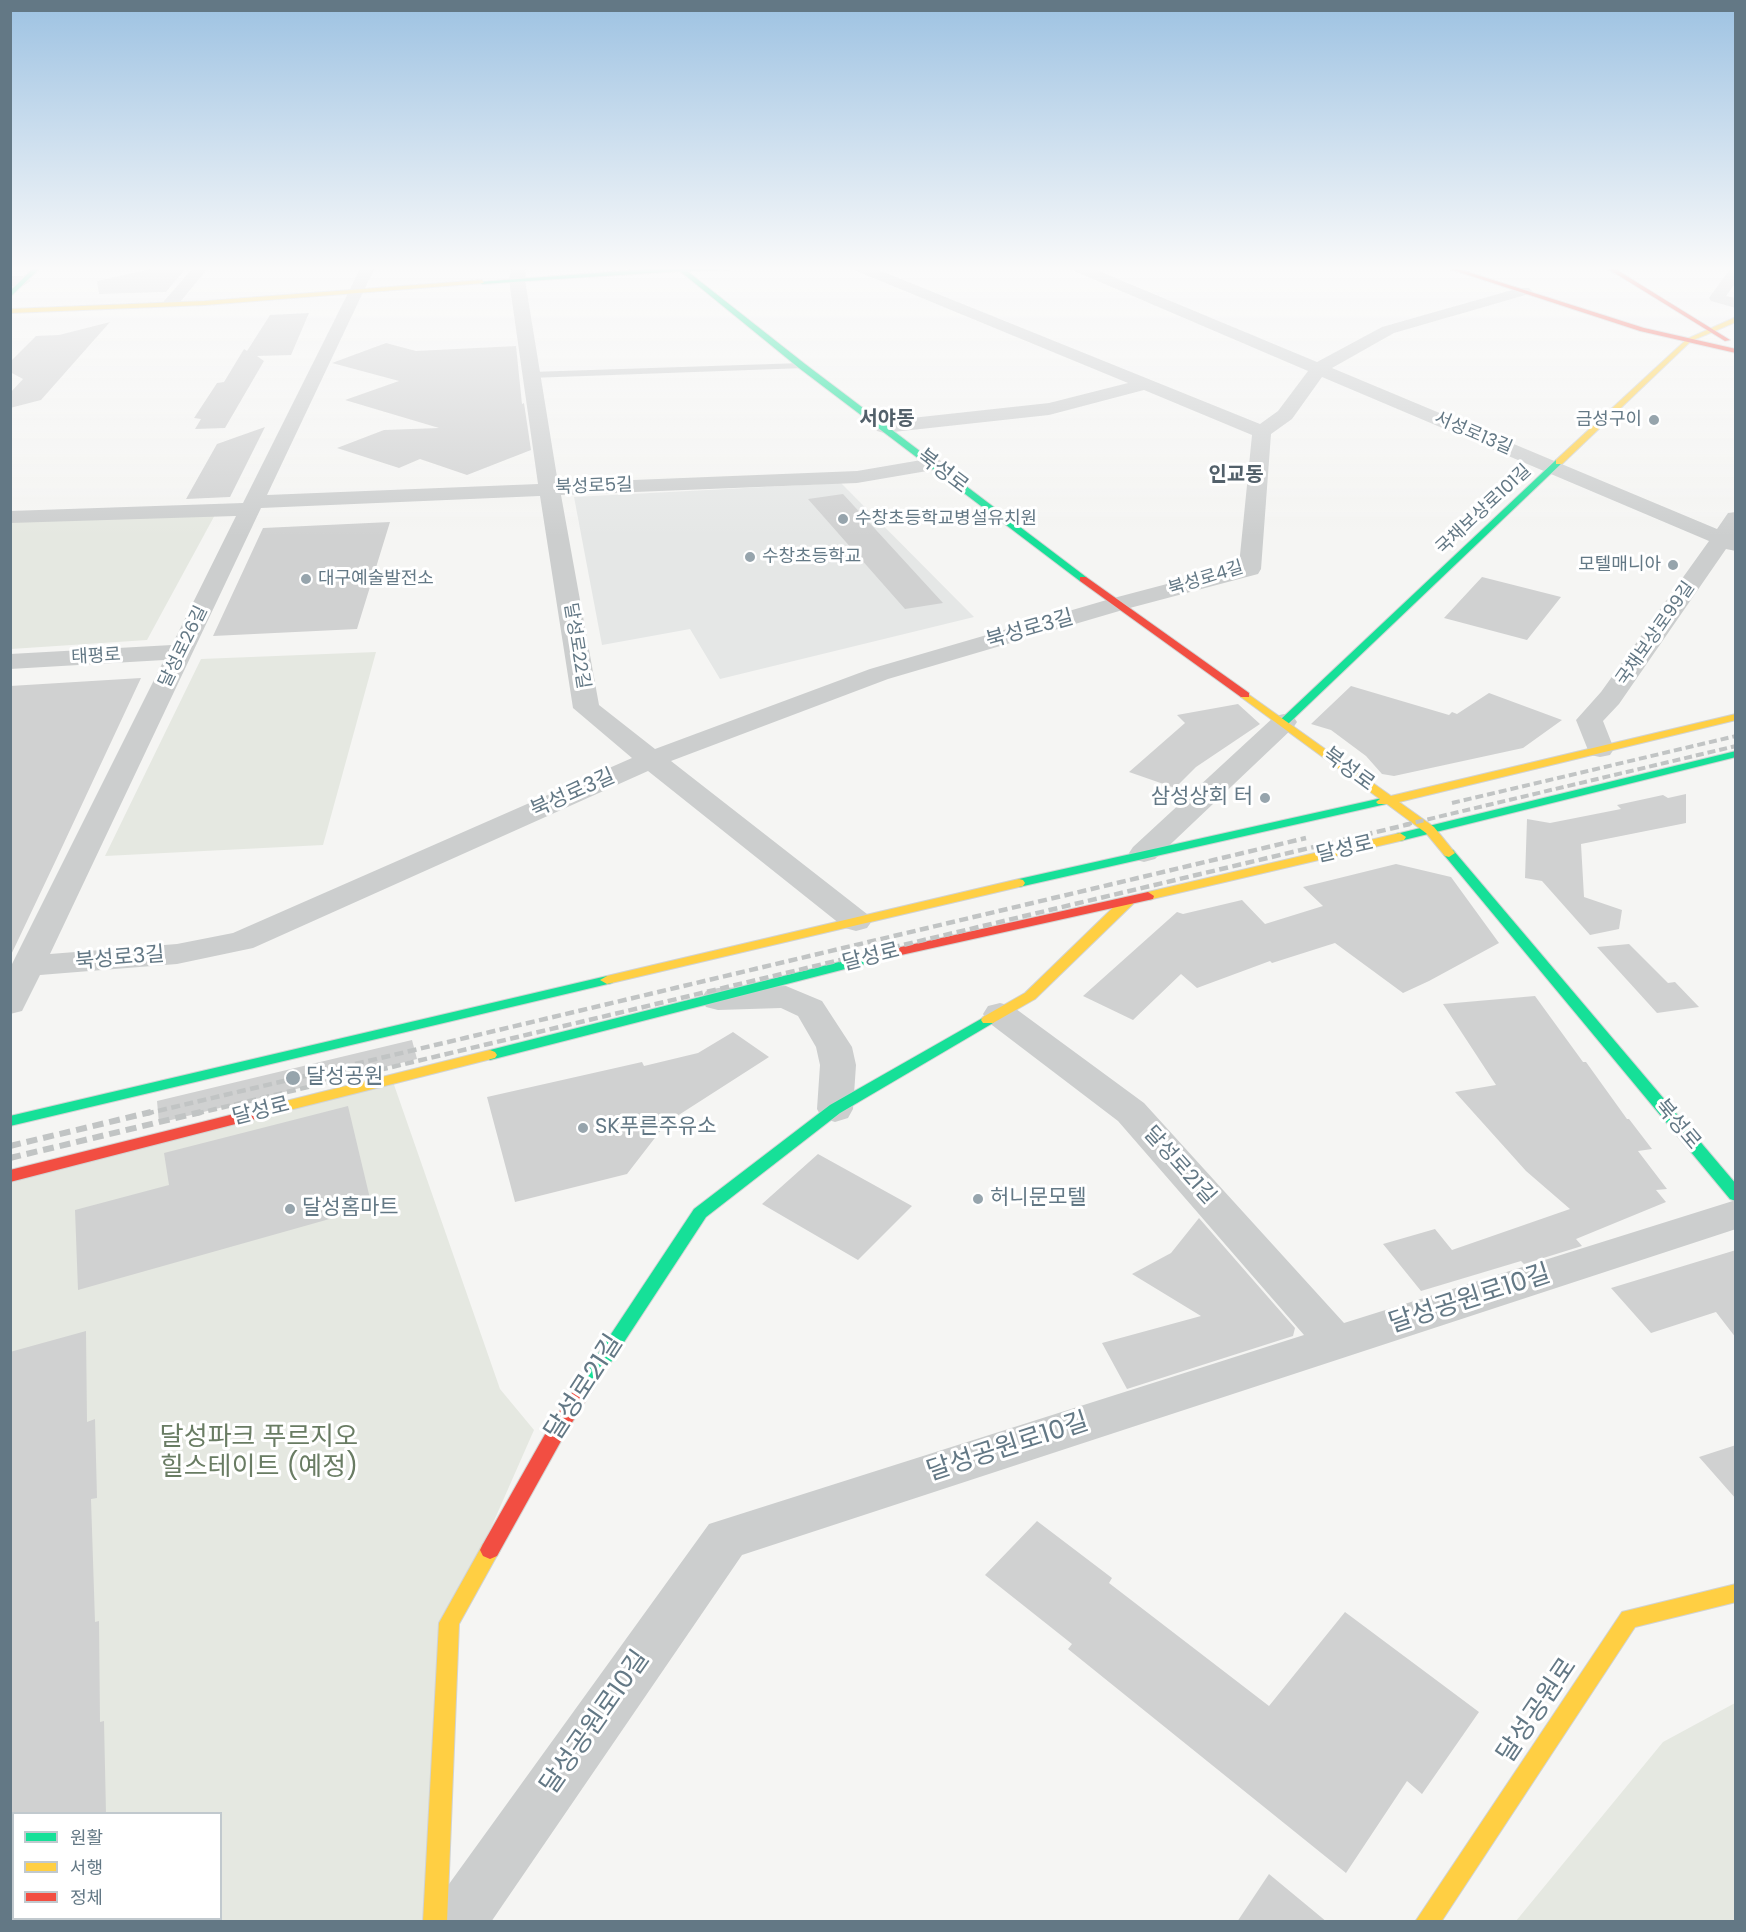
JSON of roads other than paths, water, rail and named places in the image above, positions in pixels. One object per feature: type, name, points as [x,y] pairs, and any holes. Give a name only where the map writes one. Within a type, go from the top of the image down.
[{"type":"street","name":"달성로26길","points":[[10,1003],[325,357]]},
{"type":"street","name":"달성로22길","points":[[528,357],[586,708],[856,921]]},
{"type":"street","name":"북성로","points":[[791,357],[1118,604],[1284,722],[1430,830],[1736,1196]]},
{"type":"street","points":[[1080,357],[1262,432],[1285,415],[1319,368],[1339,357]]},
{"type":"street","name":"서성로13길","points":[[1293,357],[1729,542]]},
{"type":"street","name":"국채보상로101길","points":[[1284,722],[1671,357]]},
{"type":"street","name":"북성로","points":[[884,427],[1049,409],[1146,384]]},
{"type":"street","name":"북성로4길","points":[[1118,604],[1250,569],[1262,432]]},
{"type":"street","name":"북성로5길","points":[[10,517],[549,489],[857,477],[933,464]]},
{"type":"street","name":"국채보상로99길","points":[[1600,749],[1589,720],[1610,698],[1729,542],[1736,518]]},
{"type":"street","name":"북성로3길","points":[[29,966],[177,954],[242,941],[429,860],[651,759],[879,674],[1118,604]]},
{"type":"street","name":"태평로","points":[[10,662],[182,652]]},
{"type":"street","points":[[10,1121],[1144,853],[1389,800],[1736,717]]},
{"type":"street","points":[[1144,853],[1284,722]]},
{"type":"street","name":"달성로","points":[[10,1176],[896,952],[1128,902],[1736,754]]},
{"type":"street","name":"달성로21길","points":[[435,1922],[448,1623],[559,1427],[700,1213],[835,1109],[1030,996],[1128,902]]},
{"type":"street","points":[[704,1000],[786,997],[810,1009],[834,1047],[838,1065],[835,1109]]},
{"type":"street","name":"달성로21길","points":[[1000,1014],[1131,1112],[1336,1343]]},
{"type":"street","name":"달성공원로10길","points":[[456,1922],[726,1539],[1736,1214]]},
{"type":"street","name":"달성공원로","points":[[1427,1922],[1629,1619],[1736,1593]]},
{"type":"lane","points":[[530,375],[802,366]]},
{"type":"railway","points":[[1452,803],[1736,736]]},
{"type":"railway","points":[[1404,825],[1736,746]]},
{"type":"railway","points":[[195,1114],[1410,824]]},
{"type":"railway","points":[[145,1114],[1306,838]]},
{"type":"railway","points":[[10,1146],[151,1112]]},
{"type":"railway","points":[[10,1158],[201,1112]]},
{"type":"place","name":"금성구이","points":[[1654,420]]},
{"type":"place","name":"수창초등학교병설유치원","points":[[843,519]]},
{"type":"place","name":"수창초등학교","points":[[750,557]]},
{"type":"place","name":"모텔매니아","points":[[1673,565]]},
{"type":"place","name":"대구예술발전소","points":[[306,579]]},
{"type":"place","name":"삼성상회 터","points":[[1265,798]]},
{"type":"place","name":"달성공원","points":[[293,1078]]},
{"type":"place","name":"SK푸른주유소","points":[[583,1128]]},
{"type":"place","name":"허니문모텔","points":[[978,1199]]},
{"type":"place","name":"달성홈마트","points":[[290,1209]]},
{"type":"district","name":"서야동","points":[[887,420]]},
{"type":"district","name":"인교동","points":[[1236,476]]},
{"type":"park label","name":"달성파크 푸르지오 힐스테이트 (예정)","points":[[259,1453]]}]
